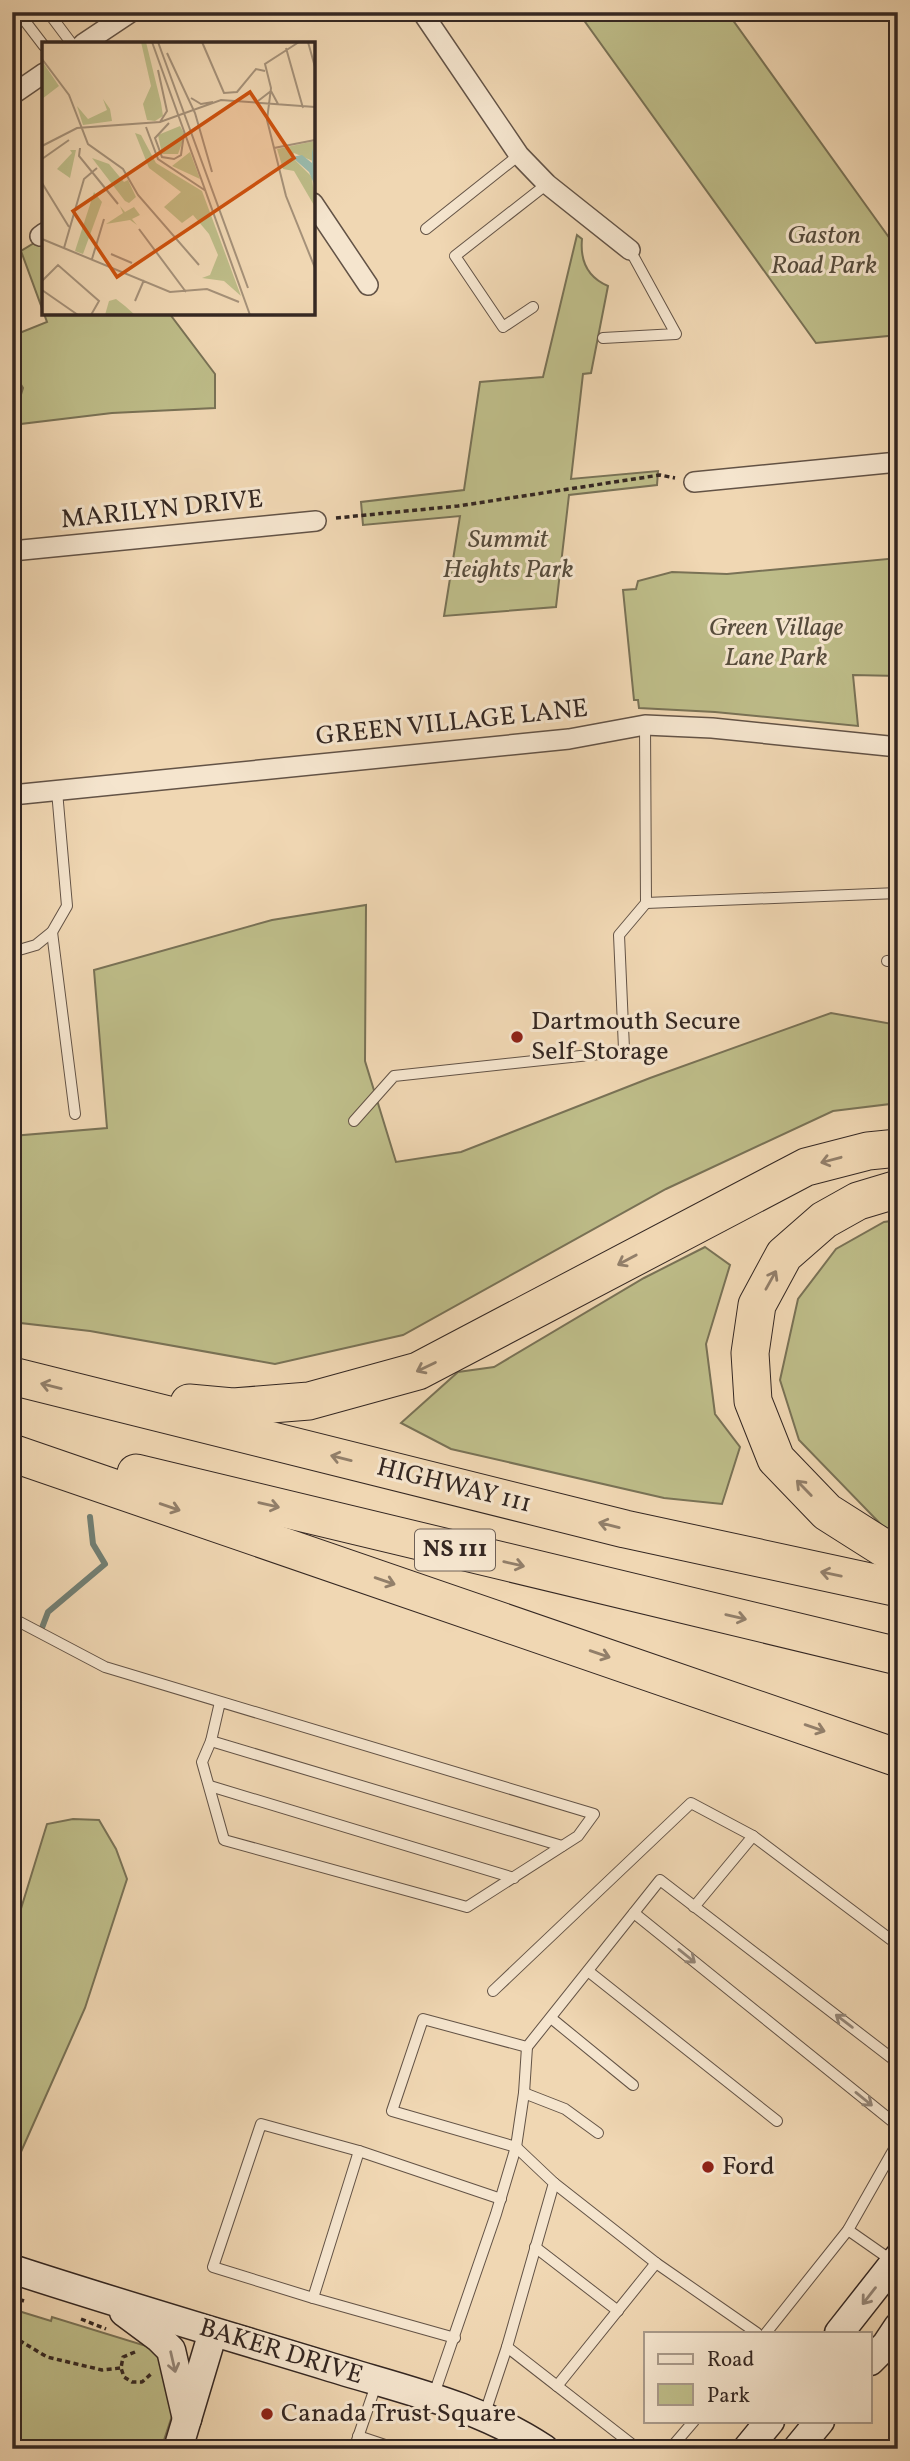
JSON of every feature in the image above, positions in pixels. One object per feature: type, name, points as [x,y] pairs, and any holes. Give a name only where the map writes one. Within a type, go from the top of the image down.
[{"type":"highway","points":[[91,1395],[233,1407],[309,1401],[418,1371],[806,1167],[868,1151],[898,1148]]},
{"type":"highway","points":[[898,1189],[858,1201],[824,1220],[785,1255],[757,1305],[750,1353],[753,1401],[776,1459],[827,1512],[898,1557]]},
{"type":"highway","name":"HIGHWAY 111","points":[[12,1376],[625,1529],[898,1588]]},
{"type":"highway","name":"NS 111","points":[[12,1444],[898,1656]]},
{"type":"highway","points":[[12,1453],[898,1758]]},
{"type":"street","points":[[86,42],[131,12]]},
{"type":"street","points":[[422,12],[519,155],[547,184],[630,250]]},
{"type":"street","points":[[12,94],[42,74]]},
{"type":"street","points":[[315,206],[368,285]]},
{"type":"street","points":[[694,482],[898,462]]},
{"type":"street","name":"MARILYN DRIVE","points":[[12,551],[316,521]]},
{"type":"street","name":"GREEN VILLAGE LANE","points":[[12,795],[569,739],[645,725],[712,728],[898,747]]},
{"type":"street","points":[[840,2332],[896,2260]]},
{"type":"street","name":"BAKER DRIVE","points":[[12,2269],[433,2397],[483,2416],[544,2449]]},
{"type":"street","points":[[108,2300],[171,2350],[187,2419]]},
{"type":"street","points":[[872,2359],[898,2327]]},
{"type":"street","points":[[178,2449],[213,2332]]},
{"type":"street","points":[[747,2449],[769,2422]]},
{"type":"street","points":[[797,2449],[819,2422]]},
{"type":"lane","points":[[19,12],[42,43]]},
{"type":"lane","points":[[48,12],[70,42]]},
{"type":"lane","points":[[426,229],[519,155]]},
{"type":"lane","points":[[533,307],[503,327],[454,256],[547,184]]},
{"type":"lane","points":[[603,338],[676,334],[630,250]]},
{"type":"lane","points":[[354,1121],[394,1076],[599,1054],[622,1055],[624,1049],[619,935],[646,903],[645,725]]},
{"type":"lane","points":[[12,952],[36,945],[52,932],[67,906],[57,790]]},
{"type":"lane","points":[[646,903],[898,894]]},
{"type":"lane","points":[[52,932],[75,1114]]},
{"type":"lane","points":[[12,1618],[105,1667],[594,1814],[578,1836],[467,1907],[224,1840],[202,1762],[211,1741],[220,1702]]},
{"type":"lane","points":[[211,1741],[562,1846]]},
{"type":"lane","points":[[210,1786],[514,1878]]},
{"type":"lane","points":[[493,1991],[691,1802],[753,1836],[898,1945]]},
{"type":"lane","points":[[694,1907],[753,1836]]},
{"type":"lane","points":[[433,2397],[455,2338],[516,2147],[527,2047],[660,1880],[898,2063]]},
{"type":"lane","points":[[634,1913],[898,2126]]},
{"type":"lane","points":[[588,1971],[777,2121]]},
{"type":"lane","points":[[551,2018],[633,2085]]},
{"type":"lane","points":[[527,2047],[423,2019],[392,2111],[516,2147],[554,2183],[656,2263],[756,2332]]},
{"type":"lane","points":[[524,2093],[565,2109],[597,2133]]},
{"type":"lane","points":[[455,2338],[213,2267],[261,2124],[359,2151],[501,2199]]},
{"type":"lane","points":[[767,2332],[848,2230],[898,2143]]},
{"type":"lane","points":[[313,2298],[359,2151]]},
{"type":"lane","points":[[483,2416],[507,2347],[554,2183]]},
{"type":"lane","points":[[848,2230],[896,2260]]},
{"type":"lane","points":[[535,2247],[618,2311]]},
{"type":"lane","points":[[556,2386],[656,2263]]},
{"type":"lane","points":[[507,2347],[638,2449]]},
{"type":"lane","points":[[354,2449],[377,2382]]},
{"type":"lane","points":[[670,2449],[693,2422]]},
{"type":"lane","points":[[358,2435],[397,2449]]},
{"type":"path","points":[[316,521],[352,515],[458,506],[660,475],[694,482]]},
{"type":"path","points":[[12,2297],[36,2304]]},
{"type":"path","points":[[71,2315],[113,2332]]},
{"type":"path","points":[[12,2336],[47,2357],[102,2371],[121,2368]]},
{"type":"path","points":[[131,2343],[140,2350],[123,2357],[121,2368],[124,2377],[138,2383],[149,2377],[153,2370]]},
{"type":"green space","name":"Gaston Road Park","points":[[578,12],[727,12],[898,250],[898,335],[816,343]]},
{"type":"green space","name":"Summit Heights Park","points":[[577,235],[582,239],[582,254],[586,267],[595,278],[608,286],[591,373],[583,374],[571,479],[658,471],[657,485],[569,495],[556,607],[444,616],[460,516],[363,525],[361,502],[464,490],[480,382],[543,377]]},
{"type":"green space","points":[[42,238],[42,308],[21,251]]},
{"type":"green space","points":[[44,315],[171,315],[215,374],[215,408],[112,413],[12,425],[23,388],[12,370],[12,336],[47,322]]},
{"type":"green space","name":"Green Village Lane Park","points":[[898,558],[898,676],[853,675],[858,726],[715,712],[639,708],[638,700],[634,700],[623,590],[636,589],[638,581],[672,572],[727,574]]},
{"type":"green space","points":[[366,905],[365,1061],[396,1162],[461,1152],[650,1078],[831,1013],[898,1025],[898,1103],[833,1111],[666,1189],[403,1335],[275,1364],[90,1331],[12,1322],[12,1136],[107,1128],[94,970],[272,920]]},
{"type":"green space","points":[[898,1220],[898,1542],[799,1440],[780,1380],[798,1299],[836,1249],[884,1222]]},
{"type":"green space","points":[[705,1247],[730,1265],[706,1344],[715,1414],[740,1447],[722,1504],[664,1498],[451,1449],[401,1423],[458,1372],[494,1367],[644,1278]]},
{"type":"green space","points":[[73,1819],[99,1820],[116,1849],[127,1879],[85,2008],[12,2172],[12,1938],[47,1824]]},
{"type":"green space","points":[[12,2309],[51,2321],[52,2317],[182,2357],[188,2368],[161,2449],[12,2449]]},
{"type":"waterway","points":[[40,1633],[48,1612],[105,1564],[93,1544],[90,1517]]},
{"type":"place","name":"Dartmouth Secure Self Storage","points":[[517,1037]]},
{"type":"place","name":"Ford","points":[[708,2167]]},
{"type":"place","name":"Canada Trust Square","points":[[267,2414]]}]
